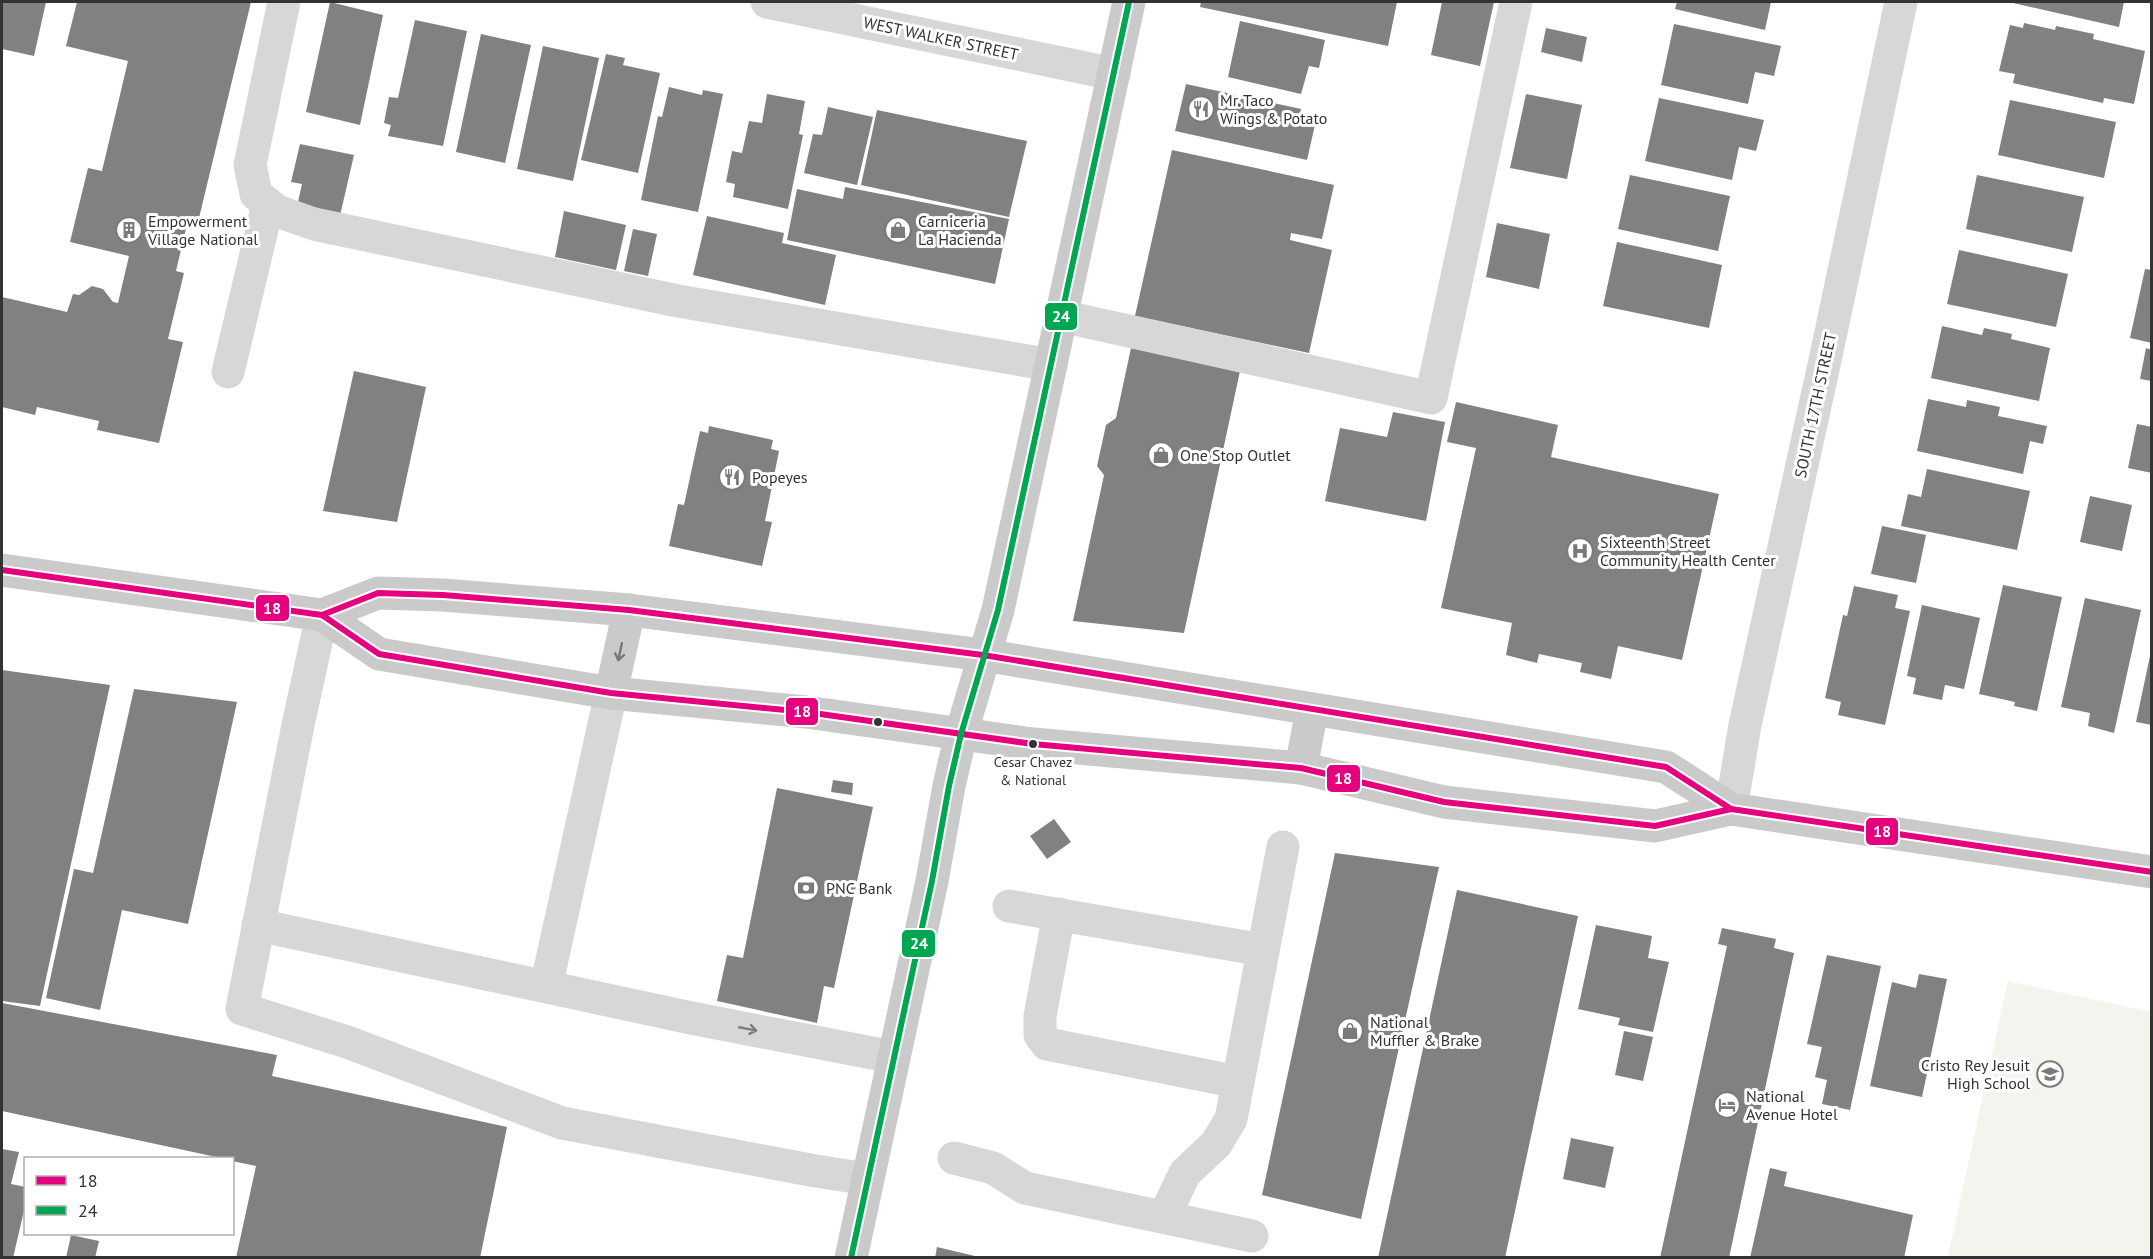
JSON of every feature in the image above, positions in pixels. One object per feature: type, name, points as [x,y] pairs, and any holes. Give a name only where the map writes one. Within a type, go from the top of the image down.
[{"type":"main road","points":[[851,1257],[932,881],[961,734],[998,610],[1130,2]]},
{"type":"main road","points":[[2,570],[322,615],[379,654],[610,693],[806,712],[1033,744],[1301,768],[1444,802],[1656,826],[1731,809],[2151,872]]},
{"type":"main road","points":[[322,615],[378,593],[443,595],[629,610],[983,655],[1666,767],[1731,809]]},
{"type":"main road","points":[[610,693],[629,610]]},
{"type":"main road","points":[[1301,768],[1312,710]]},
{"type":"street","points":[[284,2],[250,165],[256,194],[277,212],[314,224],[678,301],[1051,365]]},
{"type":"street","name":"WEST WALKER STREET","points":[[767,2],[1114,74]]},
{"type":"street","points":[[1061,316],[1431,398],[1516,2]]},
{"type":"street","name":"SOUTH 17TH STREET","points":[[1731,809],[1745,725],[1901,2]]},
{"type":"street","points":[[228,372],[268,204]]},
{"type":"street","points":[[322,615],[242,1009],[347,1042],[562,1123],[867,1179]]},
{"type":"street","points":[[546,987],[610,693]]},
{"type":"street","points":[[1164,1217],[1185,1173],[1216,1144],[1231,1119],[1283,847]]},
{"type":"street","points":[[1008,906],[1263,950]]},
{"type":"street","points":[[1059,914],[1040,1016],[1040,1035],[1047,1044],[1238,1082]]},
{"type":"street","points":[[258,925],[691,1018],[893,1058]]},
{"type":"street","points":[[954,1158],[993,1168],[1025,1188],[1252,1236]]},
{"type":"shaded area","name":"Cristo Rey Jesuit High School","points":[[2008,981],[2151,1012],[2151,1257],[1948,1257]]},
{"type":"building","points":[[2,2],[46,2],[34,56],[2,49]]},
{"type":"building","name":"Empowerment Village National","points":[[77,2],[251,2],[199,218],[189,216],[176,271],[184,273],[168,339],[183,342],[159,443],[97,430],[99,421],[37,407],[35,415],[2,407],[2,297],[67,312],[73,294],[79,295],[92,286],[103,289],[113,302],[118,303],[129,256],[70,242],[88,168],[102,171],[128,61],[66,46]]},
{"type":"building","points":[[330,2],[383,15],[360,125],[306,112]]},
{"type":"building","points":[[1201,2],[1397,2],[1388,46],[1200,7]]},
{"type":"building","points":[[1442,2],[1494,2],[1480,66],[1431,55]]},
{"type":"building","points":[[1677,2],[1771,2],[1765,30],[1675,9]]},
{"type":"building","points":[[2013,2],[2124,2],[2119,27]]},
{"type":"building","points":[[415,20],[467,31],[443,146],[388,136],[391,125],[384,123],[389,97],[398,98]]},
{"type":"building","points":[[1240,21],[1325,40],[1319,68],[1309,66],[1301,94],[1228,77]]},
{"type":"building","points":[[2024,23],[2055,30],[2056,26],[2094,34],[2093,39],[2145,51],[2134,104],[2104,98],[2103,103],[2013,83],[2015,74],[1999,71],[2010,25],[2023,28]]},
{"type":"building","points":[[1674,24],[1781,46],[1774,76],[1755,72],[1748,104],[1661,85]]},
{"type":"building","points":[[1546,28],[1587,37],[1582,62],[1541,52]]},
{"type":"building","points":[[481,34],[531,45],[505,163],[456,152]]},
{"type":"building","points":[[543,46],[599,58],[573,181],[517,169]]},
{"type":"building","points":[[606,54],[625,58],[623,65],[660,73],[638,173],[581,160]]},
{"type":"building","points":[[1186,84],[1301,109],[1299,122],[1315,125],[1307,160],[1175,131]]},
{"type":"building","points":[[669,87],[702,95],[703,90],[723,94],[698,212],[641,200],[658,116],[662,117]]},
{"type":"building","points":[[767,94],[805,101],[799,134],[803,135],[788,209],[733,197],[735,184],[726,182],[732,151],[742,153],[749,121],[762,123]]},
{"type":"building","points":[[1526,94],[1582,105],[1567,179],[1510,168]]},
{"type":"building","points":[[1659,98],[1764,120],[1756,151],[1739,147],[1732,180],[1645,161]]},
{"type":"building","points":[[2010,100],[2116,122],[2104,178],[1998,155]]},
{"type":"building","points":[[828,107],[873,117],[857,185],[804,173],[813,134],[822,135]]},
{"type":"building","points":[[877,110],[1027,141],[1009,217],[861,185]]},
{"type":"building","points":[[300,144],[354,155],[339,220],[296,211],[302,184],[291,182]]},
{"type":"building","points":[[1172,150],[1334,185],[1322,239],[1291,233],[1290,240],[1332,250],[1309,353],[1135,316]]},
{"type":"building","points":[[1630,175],[1730,196],[1718,251],[1618,229]]},
{"type":"building","points":[[1977,175],[2084,197],[2072,252],[1966,229]]},
{"type":"building","name":"Carniceria La Hacienda","points":[[845,187],[1009,219],[995,284],[787,240],[797,189],[843,199]]},
{"type":"building","points":[[564,211],[626,225],[616,270],[555,257]]},
{"type":"building","points":[[707,216],[784,233],[782,243],[836,255],[825,305],[693,275]]},
{"type":"building","points":[[1497,223],[1550,234],[1539,289],[1486,277]]},
{"type":"building","points":[[633,229],[657,234],[648,276],[624,271]]},
{"type":"building","points":[[1617,242],[1722,265],[1709,328],[1603,306]]},
{"type":"building","points":[[1959,250],[2068,274],[2056,327],[1947,304]]},
{"type":"building","points":[[2145,269],[2152,270],[2152,343],[2130,338]]},
{"type":"building","points":[[1942,326],[1982,335],[1984,328],[2012,334],[2011,339],[2050,348],[2039,401],[1931,378]]},
{"type":"building","name":"One Stop Outlet","points":[[1131,348],[1240,371],[1184,633],[1073,621],[1104,475],[1097,466],[1106,425],[1116,418]]},
{"type":"building","points":[[2146,348],[2152,350],[2152,381],[2140,379]]},
{"type":"building","points":[[354,371],[426,387],[397,522],[323,511]]},
{"type":"building","points":[[1928,399],[1966,407],[1967,400],[2000,407],[1998,416],[2047,426],[2043,444],[2030,441],[2023,474],[1917,451]]},
{"type":"building","name":"Sixteenth Street Community Health Center","points":[[1456,402],[1558,425],[1551,457],[1719,494],[1682,660],[1618,646],[1611,679],[1580,672],[1582,663],[1539,654],[1537,663],[1506,655],[1512,623],[1441,608],[1476,448],[1447,442]]},
{"type":"building","points":[[1393,412],[1445,422],[1426,521],[1325,501],[1340,428],[1387,437]]},
{"type":"building","points":[[2137,424],[2152,427],[2152,473],[2128,468]]},
{"type":"building","name":"Popeyes","points":[[709,426],[773,440],[771,449],[779,451],[765,521],[772,522],[762,566],[669,546],[678,504],[684,505],[700,431],[708,433]]},
{"type":"building","points":[[1927,469],[2030,491],[2017,550],[1901,526],[1908,494],[1921,497]]},
{"type":"building","points":[[2090,496],[2132,505],[2122,551],[2080,542]]},
{"type":"building","points":[[1882,526],[1926,535],[1916,583],[1871,574]]},
{"type":"building","points":[[2003,585],[2062,597],[2037,711],[2014,706],[2015,702],[1979,694]]},
{"type":"building","points":[[1854,586],[1898,595],[1895,608],[1910,611],[1885,725],[1838,715],[1841,702],[1825,698],[1843,615],[1847,616]]},
{"type":"building","points":[[2085,598],[2141,610],[2114,733],[2088,726],[2090,713],[2061,707]]},
{"type":"building","points":[[1922,605],[1980,618],[1964,689],[1945,685],[1942,700],[1913,694],[1916,678],[1907,676]]},
{"type":"building","points":[[2150,656],[2152,656],[2152,725],[2136,722]]},
{"type":"building","points":[[2,670],[110,685],[40,1006],[2,1001]]},
{"type":"building","points":[[134,689],[237,702],[188,924],[122,910],[100,1010],[46,998],[74,869],[93,873]]},
{"type":"building","points":[[833,780],[853,783],[852,795],[831,792]]},
{"type":"building","name":"PNC Bank","points":[[777,788],[873,807],[834,988],[824,986],[817,1023],[717,1001],[727,955],[743,958]]},
{"type":"building","points":[[1054,819],[1071,842],[1047,859],[1030,836]]},
{"type":"building","name":"National Muffler & Brake","points":[[1335,853],[1439,867],[1361,1219],[1262,1195]]},
{"type":"building","points":[[1457,890],[1578,916],[1505,1258],[1378,1258]]},
{"type":"building","points":[[1596,925],[1652,936],[1648,958],[1669,962],[1653,1032],[1618,1025],[1620,1018],[1578,1009]]},
{"type":"building","name":"National Avenue Hotel","points":[[1722,928],[1776,939],[1774,948],[1794,953],[1729,1258],[1660,1258],[1727,946],[1718,944]]},
{"type":"building","points":[[1827,955],[1881,966],[1850,1110],[1822,1104],[1827,1080],[1815,1077],[1822,1047],[1807,1044]]},
{"type":"building","points":[[1919,974],[1947,979],[1922,1097],[1870,1086],[1892,982],[1916,988]]},
{"type":"building","points":[[2,1003],[277,1055],[272,1076],[507,1127],[480,1258],[236,1258],[256,1166],[234,1161],[234,1157],[216,1157],[2,1111]]},
{"type":"building","points":[[1624,1031],[1653,1037],[1643,1081],[1615,1075]]},
{"type":"building","points":[[1571,1138],[1614,1147],[1605,1188],[1563,1179]]},
{"type":"building","points":[[2,1149],[19,1152],[11,1184],[24,1187],[24,1211],[13,1258],[2,1258]]},
{"type":"building","points":[[1770,1168],[1787,1172],[1784,1186],[1913,1215],[1904,1258],[1750,1258]]},
{"type":"building","points":[[71,1235],[99,1241],[95,1258],[66,1258]]},
{"type":"building","points":[[937,1247],[979,1257],[979,1258],[935,1258]]},
{"type":"transit line","name":"24","points":[[851,1258],[932,881],[949,786],[961,734],[998,610],[1129,2]]},
{"type":"transit line","name":"18","points":[[2,570],[322,615],[379,654],[611,693],[806,712],[1033,744],[1301,768],[1444,802],[1655,826],[1731,809],[2152,872]]},
{"type":"transit line","name":"18","points":[[322,615],[378,593],[443,595],[629,610],[983,655],[1666,767],[1731,809]]},
{"type":"place","name":"Mr. Taco Wings & Potato","points":[[1201,109]]},
{"type":"place","name":"Empowerment Village National","points":[[129,230]]},
{"type":"place","name":"Carniceria La Hacienda","points":[[898,230]]},
{"type":"place","name":"One Stop Outlet","points":[[1161,455]]},
{"type":"place","name":"Popeyes","points":[[732,477]]},
{"type":"place","name":"Sixteenth Street Community Health Center","points":[[1580,551]]},
{"type":"place","name":"Cesar Chavez & National","points":[[1033,744]]},
{"type":"place","name":"PNC Bank","points":[[806,888]]},
{"type":"place","name":"National Muffler & Brake","points":[[1350,1031]]},
{"type":"place","name":"Cristo Rey Jesuit High School","points":[[2050,1074]]},
{"type":"place","name":"National Avenue Hotel","points":[[1727,1105]]}]
